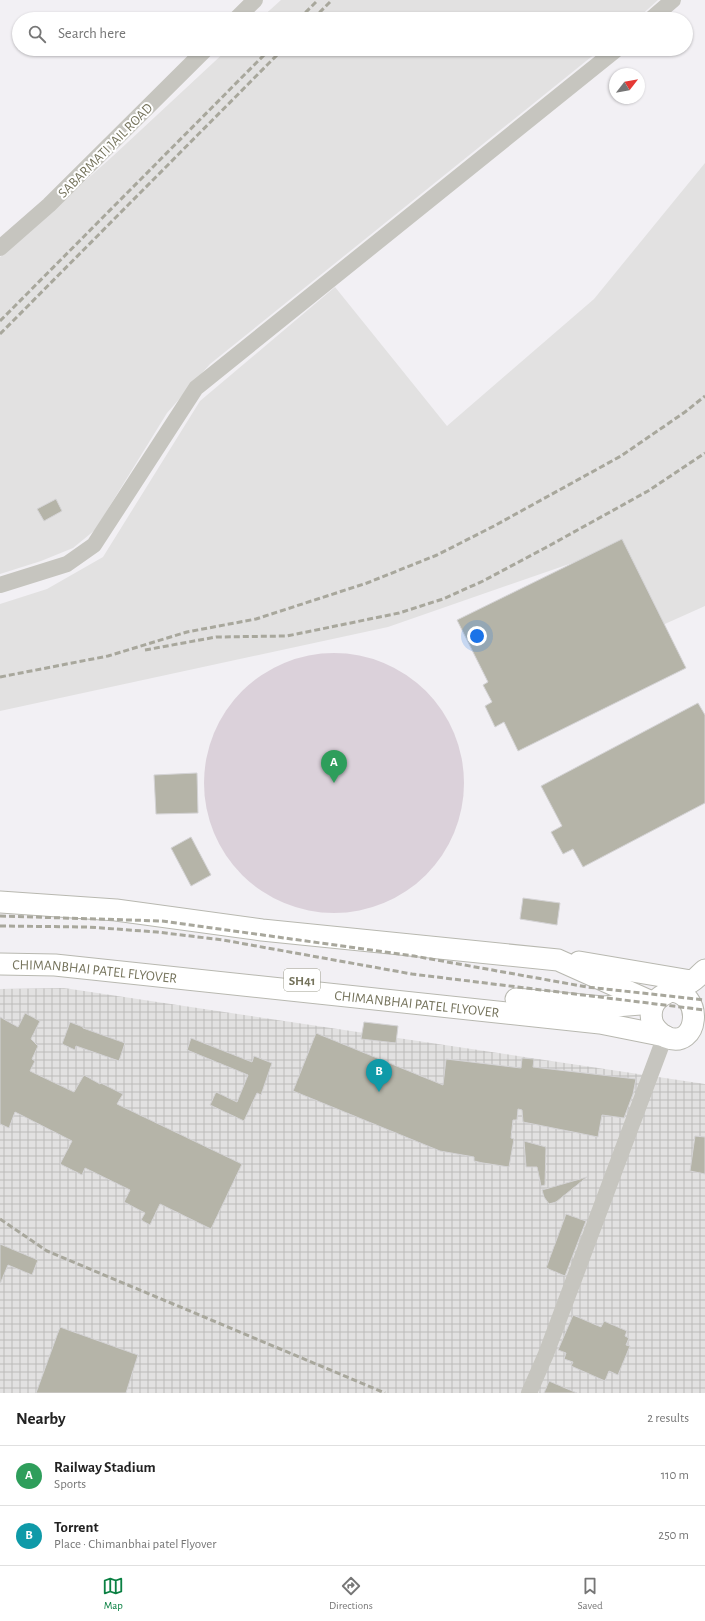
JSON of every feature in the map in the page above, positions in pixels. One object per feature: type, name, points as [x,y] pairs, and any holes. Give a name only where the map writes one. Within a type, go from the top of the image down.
[{"type":"main road","points":[[0,902],[116,910],[262,930],[587,962],[698,976]]},
{"type":"main road","name":"CHIMANBHAI PATEL FLYOVER","points":[[0,953],[56,954],[602,1015],[673,1037],[705,1042]]},
{"type":"main road","points":[[558,960],[662,997],[679,991],[688,995],[703,1008],[695,1027],[689,1034],[673,1037],[657,1031],[652,1022],[651,1013],[662,997],[698,976]]},
{"type":"main road","name":"CHIMANBHAI PATEL FLYOVER","points":[[0,964],[55,965],[602,1015],[662,997]]},
{"type":"street","points":[[243,12],[255,0]]},
{"type":"street","points":[[659,12],[673,0]]},
{"type":"street","name":"SABARMATI JAIL ROAD","points":[[0,248],[49,205],[199,56]]},
{"type":"street","points":[[0,585],[67,564],[94,545],[196,388],[608,56]]},
{"type":"street","points":[[529,1393],[673,1037]]},
{"type":"shaded area","points":[[281,0],[658,0],[645,12],[268,12]]},
{"type":"shaded area","points":[[220,56],[592,56],[210,364],[167,413],[95,530],[73,548],[41,561],[0,574],[0,257],[113,156]]},
{"type":"shaded area","points":[[705,163],[705,606],[638,636],[601,553],[388,627],[0,711],[0,604],[47,589],[103,557],[200,401],[335,287],[447,426],[594,299]]},
{"type":"shaded area","points":[[321,653],[347,653],[384,662],[417,682],[435,700],[455,733],[462,758],[464,783],[462,808],[455,833],[435,866],[417,884],[384,904],[372,908],[347,913],[321,913],[284,904],[251,884],[233,866],[213,833],[209,821],[204,796],[204,770],[213,733],[233,700],[251,682],[284,662],[296,658]]},
{"type":"shaded area","points":[[64,988],[705,1084],[705,1393],[0,1393],[0,989]]},
{"type":"building","points":[[56,499],[62,511],[44,521],[37,509]]},
{"type":"building","points":[[622,539],[686,668],[518,751],[504,722],[495,727],[485,706],[492,702],[483,685],[488,682],[457,620]]},
{"type":"building","points":[[698,703],[705,715],[705,803],[583,867],[573,849],[563,854],[551,832],[562,826],[541,786]]},
{"type":"building","points":[[197,773],[198,813],[156,814],[154,775]]},
{"type":"building","points":[[191,837],[211,875],[191,886],[171,848]]},
{"type":"building","points":[[523,898],[560,903],[557,925],[520,919]]},
{"type":"building","points":[[25,1013],[40,1021],[31,1039],[38,1046],[32,1059],[35,1061],[30,1071],[74,1092],[84,1075],[123,1094],[117,1104],[242,1164],[211,1229],[160,1204],[150,1225],[141,1220],[145,1213],[124,1202],[130,1190],[85,1168],[82,1175],[60,1164],[72,1141],[15,1112],[9,1128],[0,1124],[0,1017],[18,1027]]},
{"type":"building","points":[[70,1022],[125,1043],[119,1061],[76,1046],[75,1050],[62,1044]]},
{"type":"building","points":[[364,1022],[398,1026],[396,1043],[361,1039]]},
{"type":"building","points":[[316,1033],[443,1085],[446,1059],[521,1068],[522,1058],[534,1059],[533,1067],[636,1079],[633,1094],[624,1118],[602,1115],[598,1137],[523,1122],[522,1110],[518,1109],[517,1120],[513,1120],[511,1138],[514,1139],[509,1167],[474,1161],[474,1157],[440,1151],[293,1091]]},
{"type":"building","points":[[191,1038],[252,1062],[254,1056],[272,1063],[261,1095],[257,1093],[244,1121],[210,1105],[216,1092],[237,1102],[248,1075],[187,1050]]},
{"type":"building","points":[[695,1136],[705,1137],[705,1174],[690,1171]]},
{"type":"building","points":[[524,1141],[546,1147],[545,1185],[541,1186],[537,1167],[526,1167]]},
{"type":"building","points":[[587,1177],[556,1202],[549,1204],[544,1197],[542,1190]]},
{"type":"building","points":[[566,1214],[586,1221],[565,1276],[546,1268]]},
{"type":"building","points":[[0,1244],[38,1260],[32,1275],[8,1265],[0,1284]]},
{"type":"building","points":[[573,1315],[601,1327],[604,1321],[627,1331],[625,1336],[629,1338],[626,1345],[630,1346],[618,1375],[609,1371],[605,1381],[571,1366],[573,1362],[564,1359],[566,1353],[558,1350]]},
{"type":"building","points":[[60,1327],[138,1355],[126,1393],[36,1393]]},
{"type":"building","points":[[549,1381],[577,1393],[544,1393]]},
{"type":"railway","points":[[306,12],[318,0]]},
{"type":"railway","points":[[320,12],[332,0]]},
{"type":"railway","points":[[0,321],[263,56]]},
{"type":"railway","points":[[0,334],[276,56]]},
{"type":"railway","points":[[0,677],[108,656],[187,632],[256,619],[367,583],[437,555],[494,526],[621,456],[685,412],[705,396]]},
{"type":"railway","points":[[145,650],[216,637],[287,636],[399,613],[443,599],[483,581],[648,491],[705,453]]},
{"type":"railway","points":[[0,916],[162,921],[414,956],[587,987],[705,1000]]},
{"type":"railway","points":[[0,926],[88,927],[157,932],[223,940],[412,974],[705,1010]]},
{"type":"railway","points":[[0,1219],[47,1251],[385,1393]]},
{"type":"place","name":"Railway Stadium","points":[[334,783]]},
{"type":"place","name":"Torrent","points":[[379,1092]]}]
